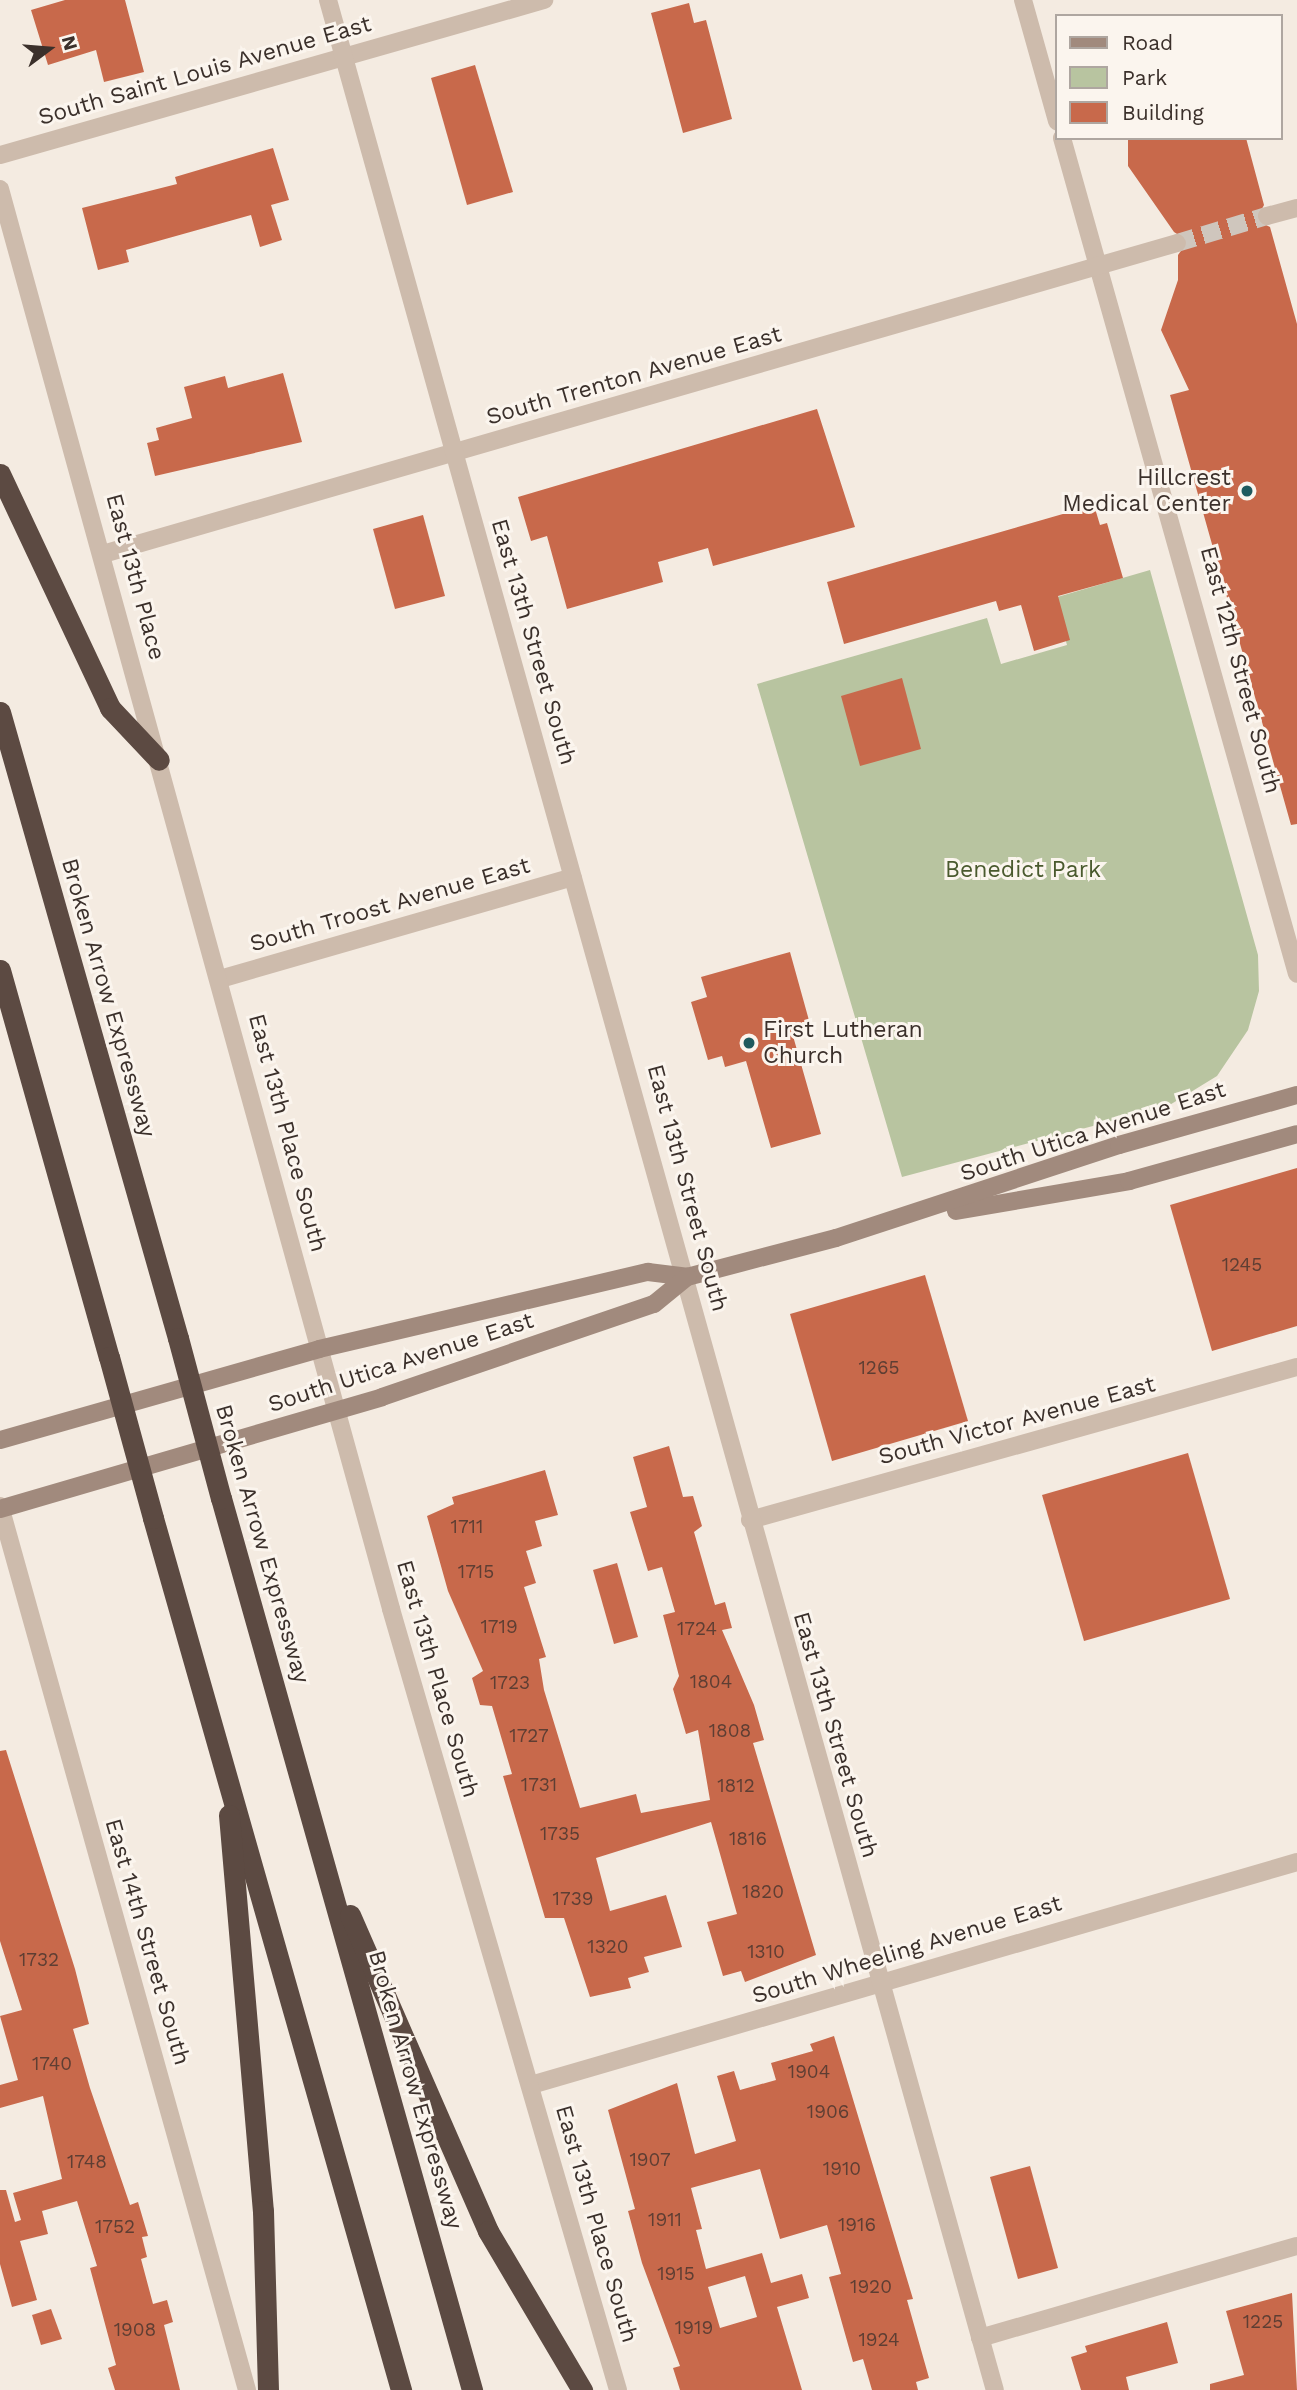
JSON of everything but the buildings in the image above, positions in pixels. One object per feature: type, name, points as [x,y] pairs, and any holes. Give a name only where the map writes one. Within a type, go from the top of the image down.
[{"type":"highway","points":[[0,474],[110,708],[159,760]]},
{"type":"highway","name":"Broken Arrow Expressway","points":[[0,712],[472,2390]]},
{"type":"highway","points":[[0,970],[401,2390]]},
{"type":"highway","points":[[226,1768],[263,2211],[268,2390]]},
{"type":"highway","points":[[320,1850],[488,2231],[582,2390]]},
{"type":"main road","name":"South Utica Avenue East","points":[[0,1440],[319,1349],[648,1272],[687,1277],[904,1219],[1119,1145],[1297,1095]]},
{"type":"main road","name":"South Utica Avenue East","points":[[904,1219],[1129,1181],[1297,1134]]},
{"type":"main road","name":"South Utica Avenue East","points":[[0,1508],[336,1412],[654,1304],[687,1277]]},
{"type":"street","name":"East 13th Street South","points":[[328,0],[687,1277],[750,1520],[995,2390]]},
{"type":"street","name":"South Saint Louis Avenue East","points":[[0,155],[544,0]]},
{"type":"street","points":[[1023,0],[1056,117]]},
{"type":"street","name":"East 12th Street South","points":[[1063,140],[1297,974]]},
{"type":"street","name":"East 13th Place","points":[[0,189],[220,979]]},
{"type":"street","points":[[1267,216],[1297,208]]},
{"type":"street","name":"South Trenton Avenue East","points":[[103,554],[1177,243]]},
{"type":"street","name":"South Troost Avenue East","points":[[220,979],[573,877]]},
{"type":"street","name":"East 13th Place South","points":[[220,979],[336,1412],[618,2390]]},
{"type":"street","name":"South Victor Avenue East","points":[[750,1520],[1297,1367]]},
{"type":"street","name":"East 14th Street South","points":[[0,1508],[247,2390]]},
{"type":"street","name":"South Wheeling Avenue East","points":[[531,2085],[1297,1862]]},
{"type":"street","points":[[980,2338],[1297,2246]]},
{"type":"green space","name":"Benedict Park","points":[[1150,570],[1258,955],[1259,991],[1248,1030],[1217,1076],[1168,1106],[902,1177],[757,684],[987,618],[1001,664],[1067,645],[1054,598]]},
{"type":"tunnel","points":[[1177,243],[1267,216]]},
{"type":"place","name":"Hillcrest Medical Center","points":[[1247,491]]},
{"type":"place","name":"First Lutheran Church","points":[[749,1043]]}]
